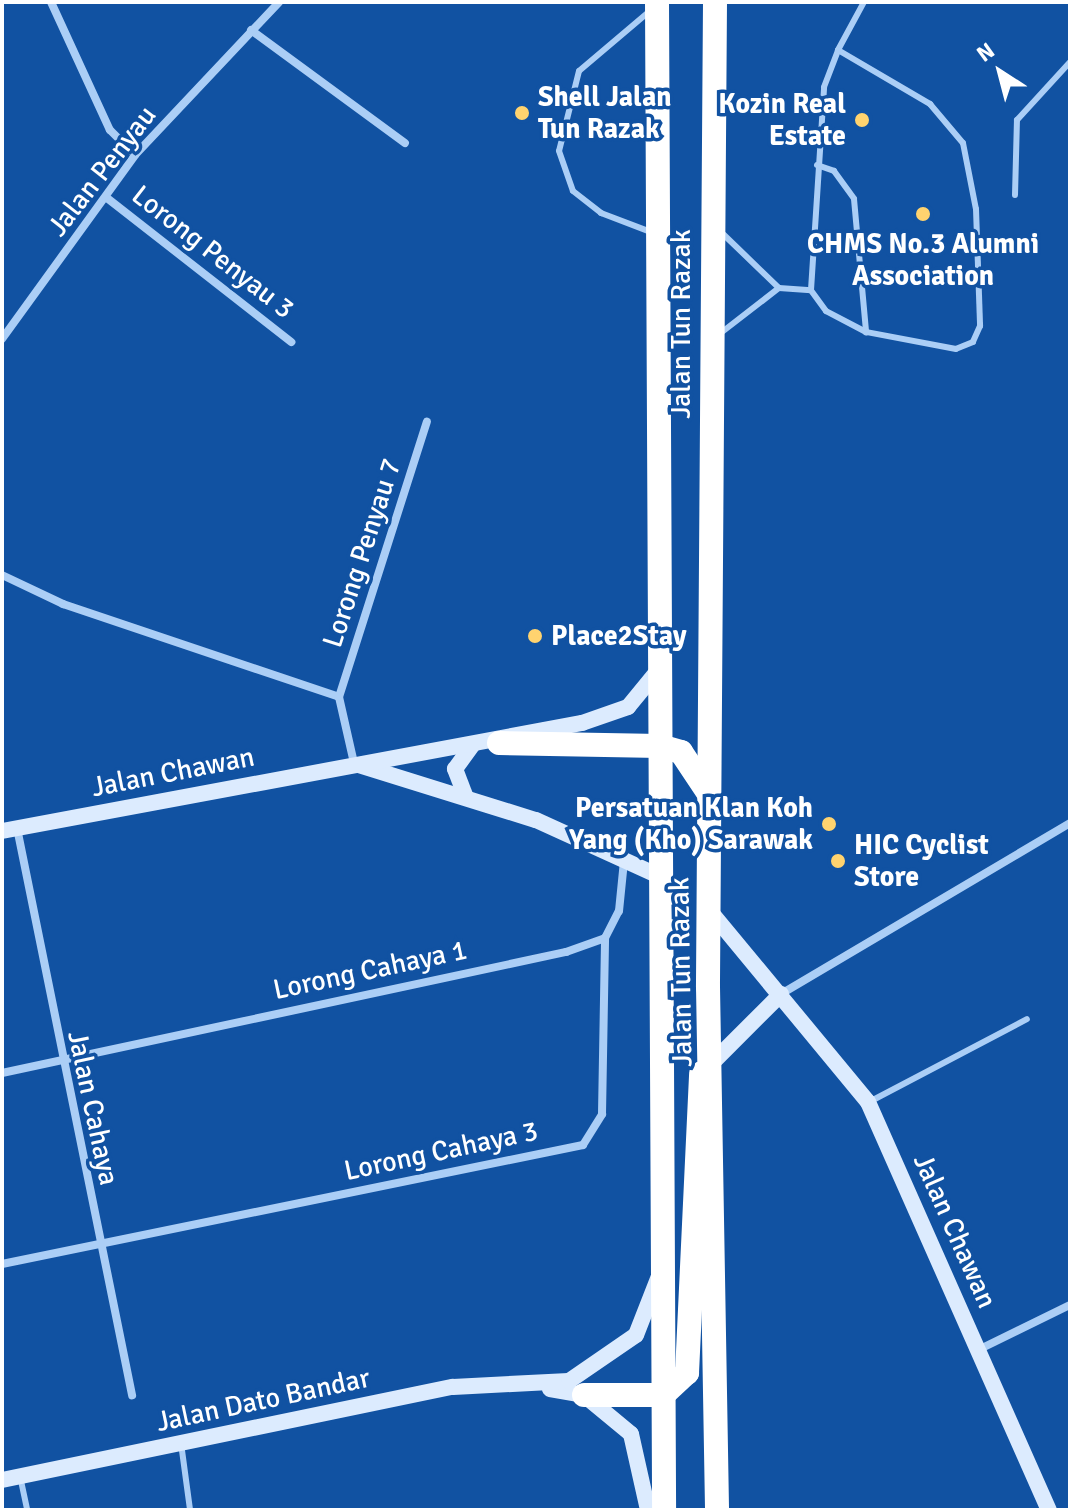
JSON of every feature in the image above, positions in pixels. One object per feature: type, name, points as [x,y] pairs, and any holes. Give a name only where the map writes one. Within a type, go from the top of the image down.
[{"type":"highway","name":"Jalan Tun Razak","points":[[715,2],[708,987],[717,1510]]},
{"type":"highway","name":"Jalan Tun Razak","points":[[657,4],[663,664],[660,746],[664,1510]]},
{"type":"highway","points":[[499,743],[660,746],[681,752],[710,794]]},
{"type":"highway","points":[[584,1395],[663,1395],[687,1373],[692,1143],[708,987]]},
{"type":"street","points":[[51,2],[110,130],[135,155]]},
{"type":"street","name":"Jalan Penyau","points":[[2,339],[107,198],[135,155],[274,4]]},
{"type":"street","points":[[251,30],[405,143]]},
{"type":"street","name":"Lorong Penyau 3","points":[[107,198],[291,342]]},
{"type":"street","name":"Lorong Penyau 7","points":[[339,697],[427,422]]},
{"type":"street","points":[[2,575],[63,604],[339,697],[354,763],[465,795],[624,856],[663,878]]},
{"type":"street","points":[[499,743],[628,707],[663,664]]},
{"type":"street","name":"Jalan Chawan","points":[[9,830],[354,763],[499,743]]},
{"type":"street","points":[[465,795],[455,769],[472,746]]},
{"type":"street","points":[[711,1064],[781,994],[1070,823]]},
{"type":"street","name":"Jalan Cahaya","points":[[9,830],[132,1395]]},
{"type":"street","points":[[605,938],[619,911],[624,856]]},
{"type":"street","name":"Jalan Chawan","points":[[710,911],[868,1102],[1049,1510]]},
{"type":"street","name":"Lorong Cahaya 1","points":[[2,1073],[605,938]]},
{"type":"street","name":"Lorong Cahaya 3","points":[[2,1264],[583,1145],[602,1114],[605,938]]},
{"type":"street","points":[[537,1386],[569,1381],[616,1354],[636,1335],[662,1266]]},
{"type":"street","points":[[980,1349],[1070,1305]]},
{"type":"street","points":[[537,1386],[584,1395],[631,1434],[648,1510]]},
{"type":"street","name":"Jalan Dato Bandar","points":[[2,1480],[453,1387],[537,1386]]},
{"type":"lane","points":[[838,50],[930,104],[963,143],[976,209],[980,326],[973,342],[956,349],[866,332],[826,311],[811,290],[824,87],[838,50],[864,2]]},
{"type":"lane","points":[[657,4],[579,71],[559,151],[573,191],[601,213],[658,234]]},
{"type":"lane","points":[[1015,195],[1017,120],[1070,62]]},
{"type":"lane","points":[[817,165],[834,171],[854,199],[866,332]]},
{"type":"lane","points":[[712,215],[745,261],[779,288],[811,290]]},
{"type":"lane","points":[[711,347],[729,321],[779,288]]},
{"type":"lane","points":[[868,1102],[1027,1019]]},
{"type":"lane","points":[[181,1443],[190,1510]]},
{"type":"lane","points":[[20,1476],[27,1510]]},
{"type":"place","name":"Shell Jalan Tun Razak","points":[[522,113]]},
{"type":"place","name":"Kozin Real Estate","points":[[862,120]]},
{"type":"place","name":"CHMS No.3 Alumni Association","points":[[923,214]]},
{"type":"place","name":"Place2Stay","points":[[535,636]]},
{"type":"place","name":"Persatuan Klan Koh Yang (Kho) Sarawak","points":[[829,824]]},
{"type":"place","name":"HIC Cyclist Store","points":[[838,861]]}]
